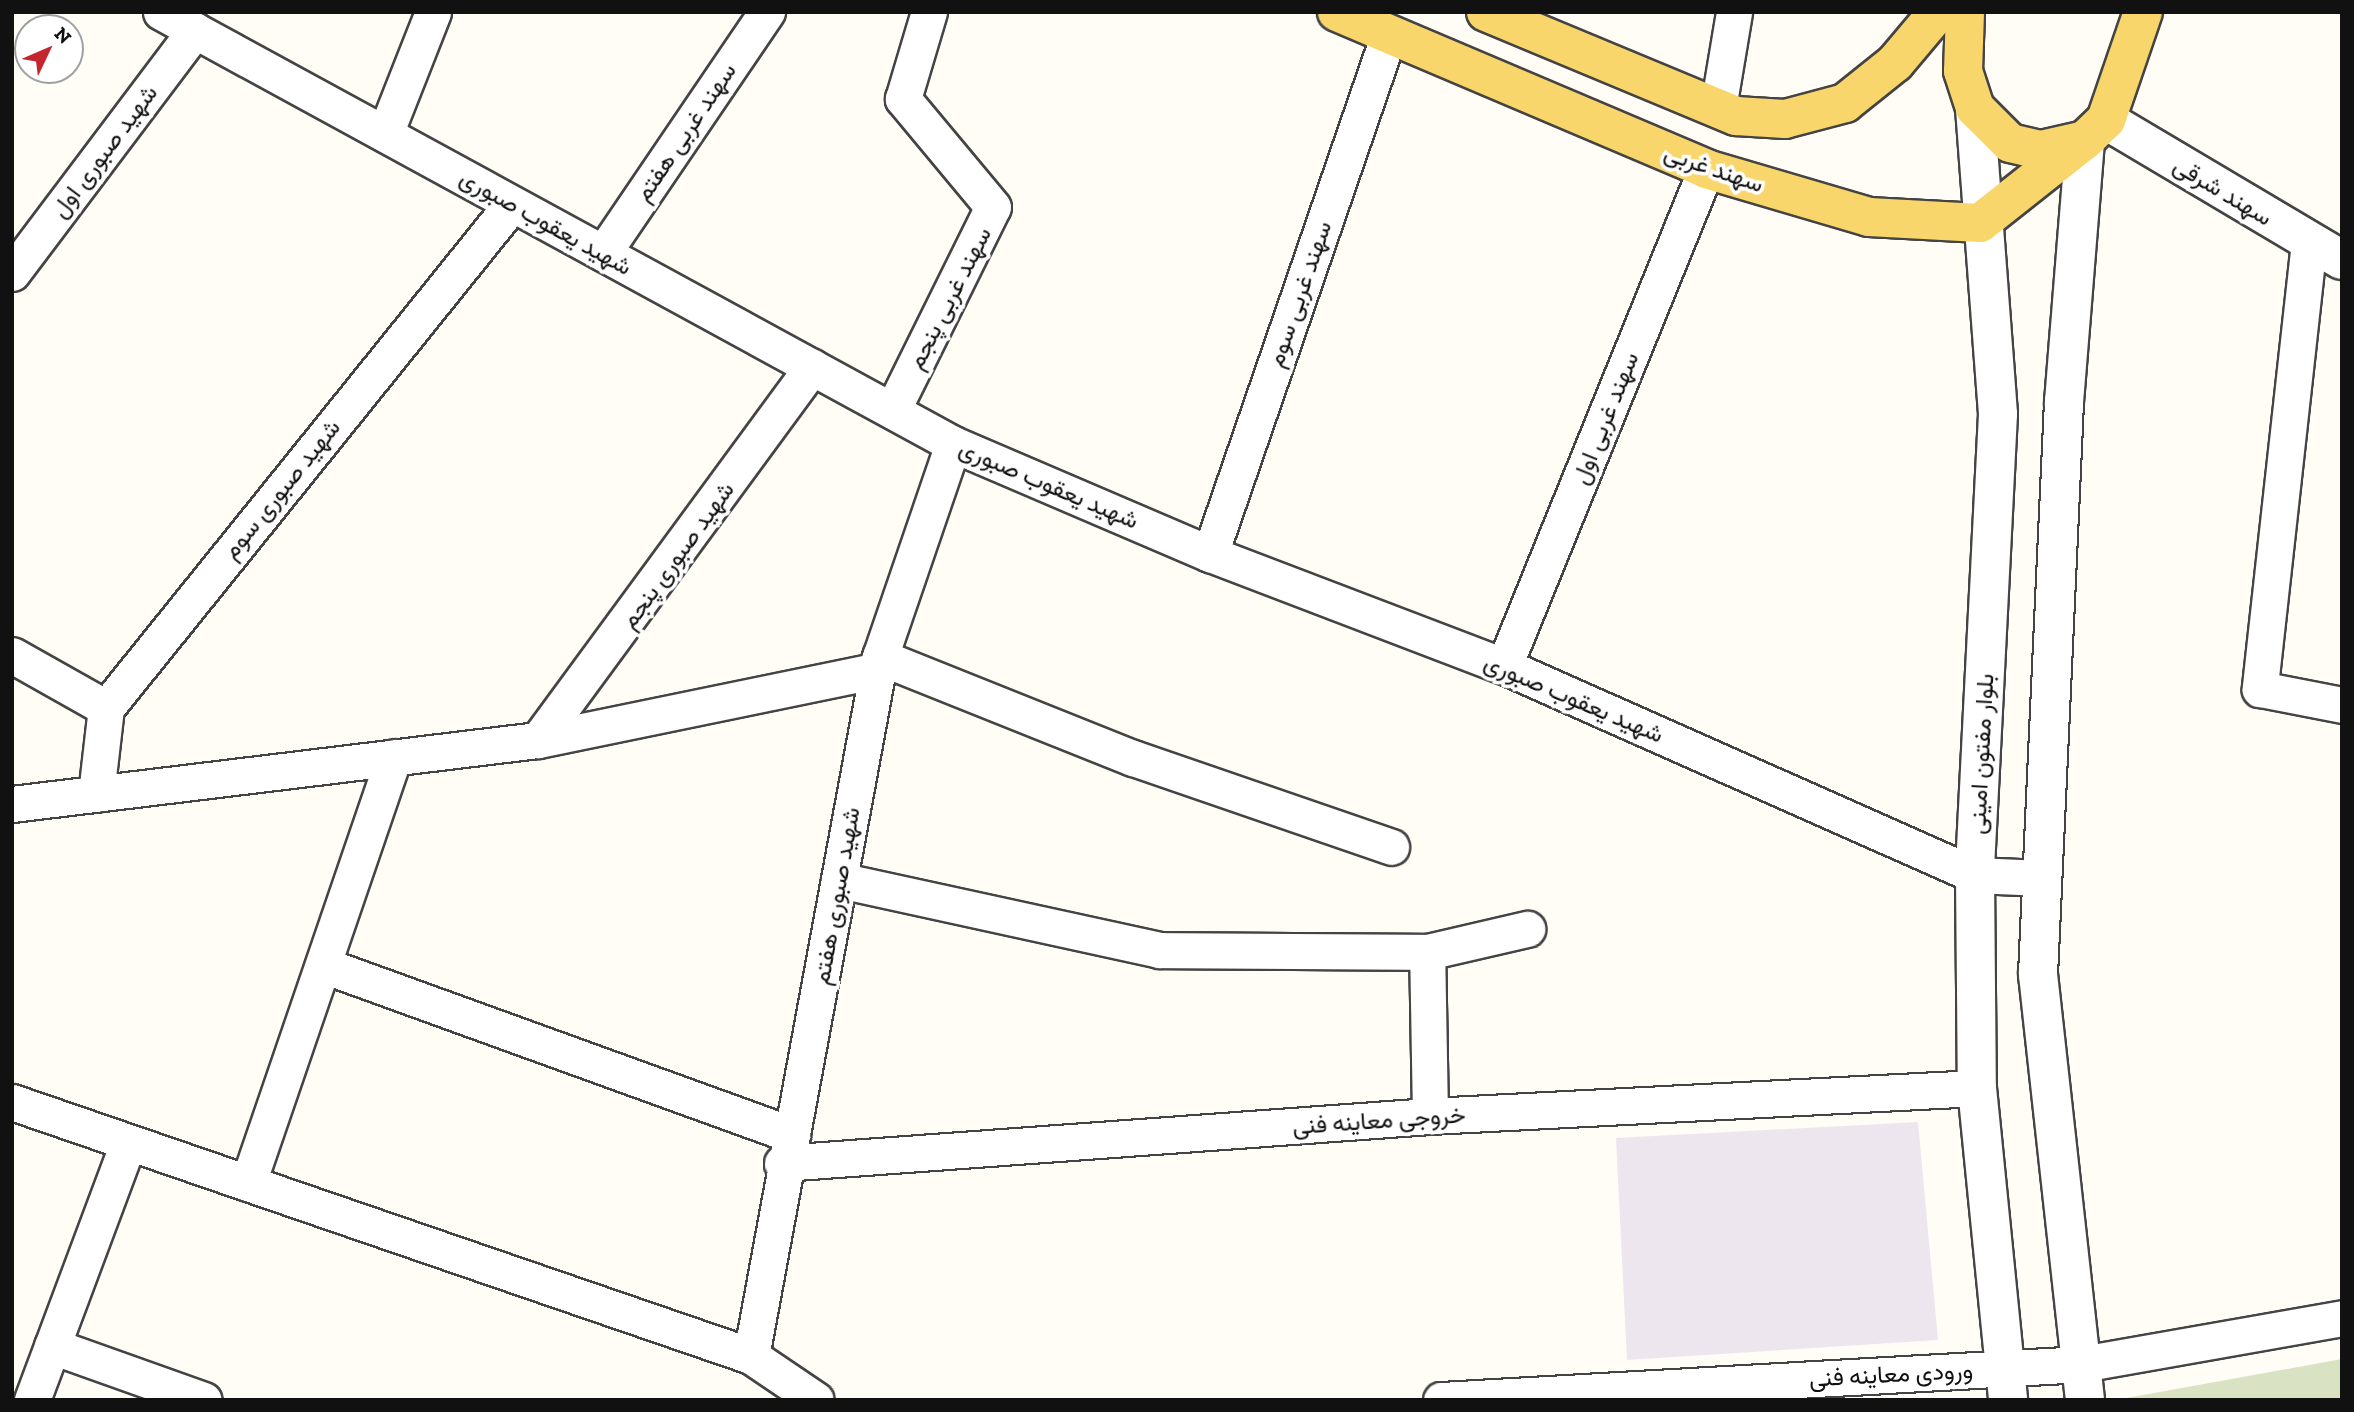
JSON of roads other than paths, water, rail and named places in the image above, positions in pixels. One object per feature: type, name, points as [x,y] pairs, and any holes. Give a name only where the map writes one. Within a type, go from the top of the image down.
[{"type":"main road","name":"سهند غربی","points":[[1337,12],[1706,169],[1869,217],[1980,223]]},
{"type":"main road","points":[[1486,12],[1718,108],[1785,119],[1845,103],[1895,63],[1938,12]]},
{"type":"main road","points":[[1965,12],[1964,71],[1975,108],[2010,143],[2041,150],[2096,130]]},
{"type":"main road","points":[[1980,223],[2096,130],[2143,12]]},
{"type":"street","points":[[385,134],[433,12]]},
{"type":"street","name":"سهند غربی هفتم","points":[[603,253],[767,12]]},
{"type":"street","name":"سهند غربی پنجم","points":[[892,409],[993,207],[902,99],[929,12]]},
{"type":"street","points":[[1718,108],[1734,12]]},
{"type":"street","name":"شهید یعقوب صبوری","points":[[176,18],[953,444],[1210,554],[1504,666],[1975,875]]},
{"type":"street","name":"شهید صبوری اول","points":[[12,273],[176,18]]},
{"type":"street","name":"سهند غربی سوم","points":[[1210,554],[1389,34]]},
{"type":"street","name":"بلوار مفتون امینی","points":[[1975,108],[1980,223],[1998,414],[1975,875],[1977,1088],[2007,1383]]},
{"type":"street","points":[[2083,1382],[2038,975],[2064,401],[2096,130]]},
{"type":"street","name":"سهند شرقی","points":[[2096,130],[2325,251]]},
{"type":"street","name":"سهند غربی اول","points":[[1504,666],[1706,169]]},
{"type":"street","name":"شهید صبوری سوم","points":[[106,708],[512,204]]},
{"type":"street","points":[[2325,251],[2260,690],[2342,705]]},
{"type":"street","name":"شهید صبوری پنجم","points":[[538,740],[812,367]]},
{"type":"street","name":"شهید صبوری هفتم","points":[[751,1356],[787,1149],[879,663],[953,444]]},
{"type":"street","points":[[12,655],[106,708],[96,794]]},
{"type":"street","points":[[12,803],[538,740],[879,663],[1133,758],[1391,847]]},
{"type":"street","points":[[248,1183],[394,757]]},
{"type":"street","points":[[1975,875],[2042,878]]},
{"type":"street","points":[[839,880],[1159,950],[1427,952],[1527,929]]},
{"type":"street","points":[[1427,952],[1430,1116]]},
{"type":"street","points":[[323,965],[787,1149]]},
{"type":"street","name":"خروجی معاینه فنی","points":[[787,1149],[1977,1088]]},
{"type":"street","points":[[12,1102],[127,1146],[248,1183],[751,1356],[816,1400]]},
{"type":"street","points":[[32,1400],[127,1146]]},
{"type":"street","name":"ورودی معاینه فنی","points":[[1441,1400],[2083,1382],[2342,1318]]},
{"type":"street","points":[[52,1346],[204,1400]]}]
